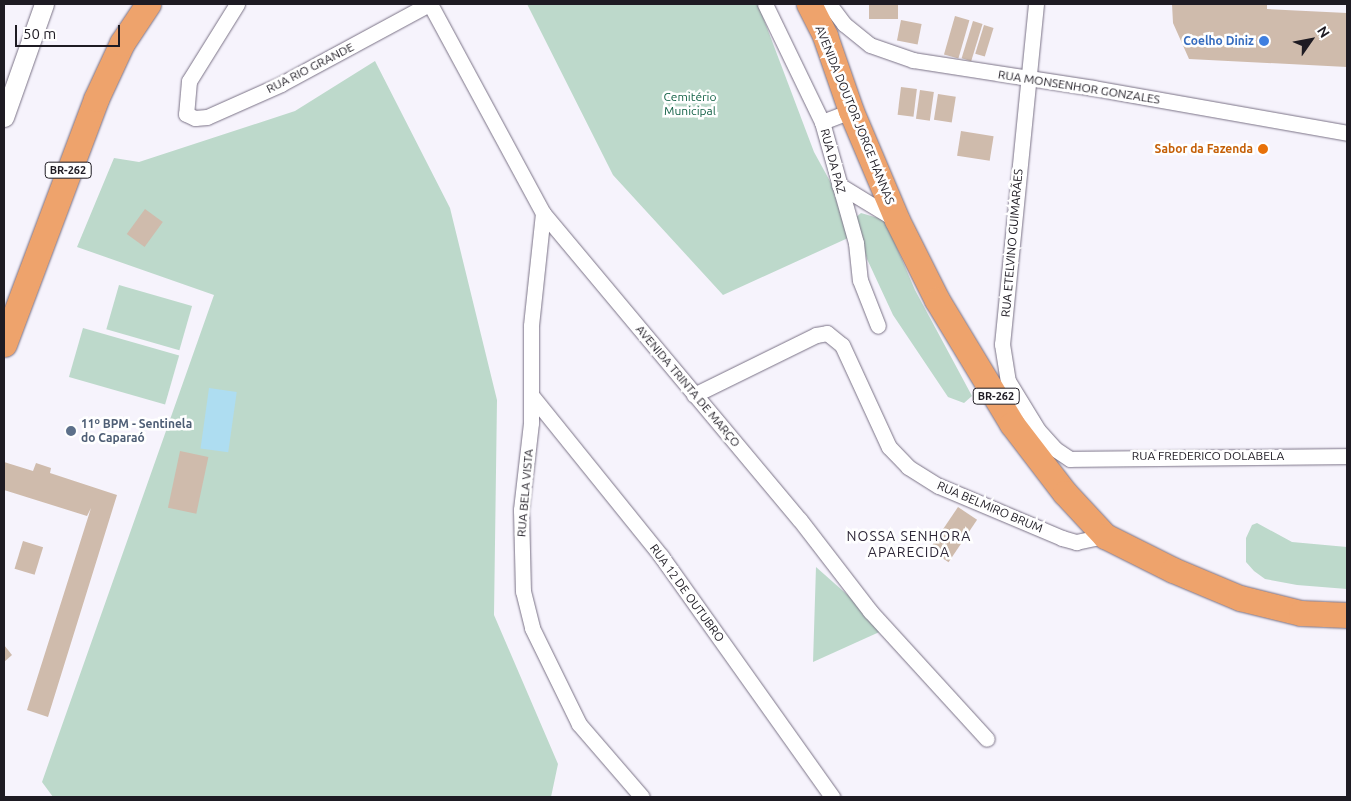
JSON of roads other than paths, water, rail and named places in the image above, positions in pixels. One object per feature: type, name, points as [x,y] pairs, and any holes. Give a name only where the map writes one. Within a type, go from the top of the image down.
[{"type":"highway","name":"BR-262","points":[[4,344],[96,98],[122,43],[148,4]]},
{"type":"highway","name":"AVENIDA DOUTOR JORGE HANNAS","points":[[809,4],[825,36],[851,111],[897,220],[938,300],[1012,424],[1105,536],[1240,598],[1301,613],[1347,616]]},
{"type":"street","points":[[4,117],[44,4]]},
{"type":"street","name":"RUA RIO GRANDE","points":[[237,4],[189,81],[186,114],[195,118],[206,117],[281,84],[430,4]]},
{"type":"street","name":"AVENIDA TRINTA DE MARÇO","points":[[430,4],[543,213],[800,520],[870,611],[987,739]]},
{"type":"street","name":"RUA DA PAZ","points":[[765,4],[822,122],[838,185],[856,243],[860,280],[878,326]]},
{"type":"street","name":"RUA MONSENHOR GONZALES","points":[[829,4],[844,24],[870,45],[892,54],[940,66],[1027,78],[1347,133]]},
{"type":"street","name":"RUA ETELVINO GUIMARÃES","points":[[1036,4],[1027,78],[1002,344],[1008,382],[1038,430],[1055,449],[1070,458]]},
{"type":"street","points":[[822,122],[851,111]]},
{"type":"street","points":[[838,185],[897,220]]},
{"type":"street","name":"RUA BELA VISTA","points":[[543,213],[532,326],[532,396],[520,540],[523,591],[532,628],[578,724],[642,797]]},
{"type":"street","name":"RUA BELMIRO BRUM","points":[[694,395],[816,335],[828,333],[835,337],[848,356],[888,447],[908,467],[939,486],[1062,538],[1076,542],[1105,536]]},
{"type":"street","name":"RUA 12 DE OUTUBRO","points":[[532,396],[661,556],[832,797]]},
{"type":"street","name":"RUA FREDERICO DOLABELA","points":[[1070,458],[1347,456]]},
{"type":"water","points":[[209,388],[237,392],[228,452],[201,448]]},
{"type":"place","name":"Coelho Diniz","points":[[1264,41]]},
{"type":"place","name":"Sabor da Fazenda","points":[[1263,149]]},
{"type":"place","name":"11º BPM - Sentinela do Caparaó","points":[[71,431]]},
{"type":"district","name":"NOSSA SENHORA APARECIDA","points":[[909,544]]},
{"type":"park label","name":"Cemitério Municipal","points":[[690,104]]}]
